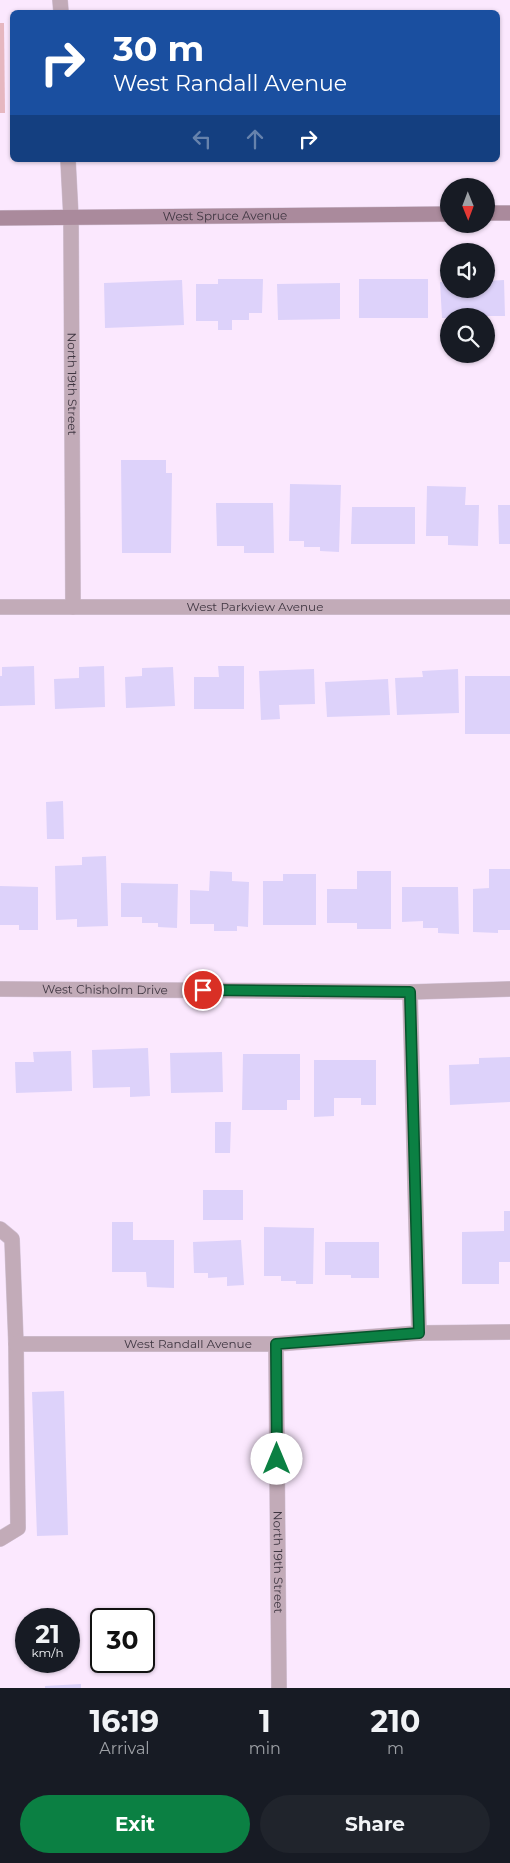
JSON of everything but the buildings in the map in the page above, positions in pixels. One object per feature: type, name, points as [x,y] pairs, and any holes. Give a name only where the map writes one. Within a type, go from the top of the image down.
[{"type":"street","name":"North 19th Street","points":[[68,162],[73,607]]},
{"type":"street","points":[[495,213],[510,213]]},
{"type":"street","name":"West Spruce Avenue","points":[[0,218],[440,214]]},
{"type":"street","name":"West Parkview Avenue","points":[[0,607],[510,607]]},
{"type":"street","name":"West Chisholm Drive","points":[[0,989],[410,992],[510,989]]},
{"type":"street","points":[[410,992],[419,1333]]},
{"type":"street","points":[[0,1228],[12,1240],[16,1344],[18,1528],[0,1539]]},
{"type":"street","name":"West Randall Avenue","points":[[16,1344],[276,1344],[419,1333],[510,1332]]},
{"type":"street","name":"North 19th Street","points":[[276,1344],[279,1688]]},
{"type":"shaded area","points":[[0,23],[4,23],[5,113],[0,113]]},
{"type":"route","points":[[203,990],[410,992],[419,1333],[276,1344],[277,1459]]}]
